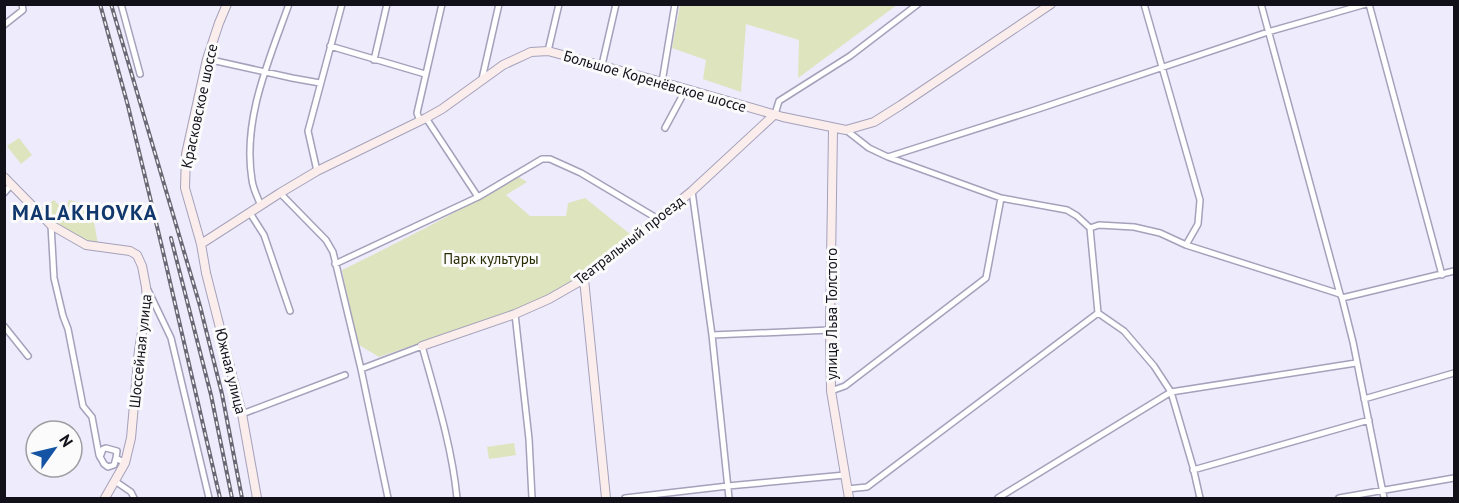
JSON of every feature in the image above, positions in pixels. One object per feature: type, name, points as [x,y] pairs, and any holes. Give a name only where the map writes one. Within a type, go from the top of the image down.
[{"type":"main road","name":"Красковское шоссе","points":[[201,244],[185,188],[186,154],[207,58],[227,4]]},
{"type":"main road","name":"Большое Коренёвское шоссе","points":[[201,244],[317,171],[423,120],[442,109],[502,65],[531,52],[548,51],[783,117],[846,130],[874,122],[1051,4]]},
{"type":"main road","name":"Театральный проезд","points":[[422,346],[515,314],[584,279],[692,191],[775,114]]},
{"type":"main road","name":"улица Льва Толстого","points":[[833,129],[831,391],[849,498]]},
{"type":"main road","points":[[4,177],[51,225]]},
{"type":"main road","name":"Шоссейная улица","points":[[51,225],[86,245],[134,253],[140,260],[146,287],[147,302],[139,350],[133,421],[125,463],[105,498]]},
{"type":"main road","name":"Южная улица","points":[[201,244],[206,273],[242,414],[257,498]]},
{"type":"main road","points":[[584,279],[606,498]]},
{"type":"street","points":[[4,25],[23,10],[22,4]]},
{"type":"street","points":[[121,4],[140,74]]},
{"type":"street","points":[[261,206],[249,164],[253,119],[264,71],[289,4]]},
{"type":"street","points":[[317,171],[308,131],[342,4]]},
{"type":"street","points":[[374,60],[387,4]]},
{"type":"street","points":[[442,4],[417,113],[478,197]]},
{"type":"street","points":[[482,80],[499,4]]},
{"type":"street","points":[[548,51],[559,4]]},
{"type":"street","points":[[602,65],[616,4]]},
{"type":"street","points":[[662,82],[675,4]]},
{"type":"street","points":[[775,114],[780,101],[850,56],[918,4]]},
{"type":"street","points":[[1144,4],[1200,200],[1198,224],[1186,244]]},
{"type":"street","points":[[1261,4],[1353,342],[1384,498]]},
{"type":"street","points":[[888,157],[1268,32],[1368,4],[1442,274]]},
{"type":"street","points":[[330,46],[425,74]]},
{"type":"street","points":[[207,58],[320,83]]},
{"type":"street","points":[[666,128],[686,89]]},
{"type":"street","points":[[846,130],[869,148],[888,157],[1001,198],[1067,210],[1090,228],[1098,313],[1124,331],[1154,366],[1171,392],[1200,498]]},
{"type":"street","points":[[335,264],[478,197],[542,159],[550,159],[581,173],[658,219]]},
{"type":"street","points":[[4,193],[11,185]]},
{"type":"street","points":[[692,191],[712,335],[729,498]]},
{"type":"street","points":[[280,193],[326,240],[333,252],[388,498]]},
{"type":"street","points":[[831,391],[845,386],[986,278],[1001,198]]},
{"type":"street","points":[[250,213],[264,236],[290,311]]},
{"type":"street","points":[[51,225],[54,278],[68,329],[83,406],[92,417],[100,457],[104,464],[108,467],[114,465],[117,451],[103,449],[100,457]]},
{"type":"street","points":[[1090,228],[1099,225],[1134,227],[1160,233],[1186,244],[1341,296],[1455,271]]},
{"type":"street","points":[[146,287],[171,338],[209,498]]},
{"type":"street","points":[[847,489],[867,487],[1098,313]]},
{"type":"street","points":[[515,314],[529,439],[532,498]]},
{"type":"street","points":[[4,326],[28,356]]},
{"type":"street","points":[[712,335],[830,330]]},
{"type":"street","points":[[422,346],[442,416],[458,498]]},
{"type":"street","name":"Театральный проезд","points":[[361,369],[422,346]]},
{"type":"street","points":[[998,498],[1171,392],[1356,363]]},
{"type":"street","points":[[1364,399],[1455,373]]},
{"type":"street","points":[[242,414],[345,375]]},
{"type":"street","points":[[1193,470],[1369,420]]},
{"type":"street","points":[[116,458],[125,463]]},
{"type":"street","points":[[625,498],[845,475]]},
{"type":"street","points":[[1339,498],[1455,478]]},
{"type":"street","points":[[115,481],[131,492],[134,498]]},
{"type":"green space","points":[[680,4],[897,5],[798,78],[799,40],[746,24],[741,92],[703,79],[706,60],[672,48]]},
{"type":"green space","points":[[19,138],[32,155],[21,164],[7,146]]},
{"type":"green space","name":"Парк культуры","points":[[517,176],[527,182],[506,195],[530,216],[566,216],[568,203],[585,198],[630,234],[590,270],[557,292],[511,312],[379,357],[356,343],[342,270],[431,225]]},
{"type":"green space","points":[[54,200],[65,211],[69,200],[91,205],[98,244],[65,231],[38,209]]},
{"type":"green space","points":[[514,443],[516,455],[489,459],[487,447]]},
{"type":"railway","points":[[100,4],[128,106],[220,498]]},
{"type":"railway","points":[[111,4],[200,306],[222,394],[242,498]]},
{"type":"railway","points":[[171,238],[211,395],[232,498]]},
{"type":"district","name":"MALAKHOVKA","points":[[85,212]]}]
